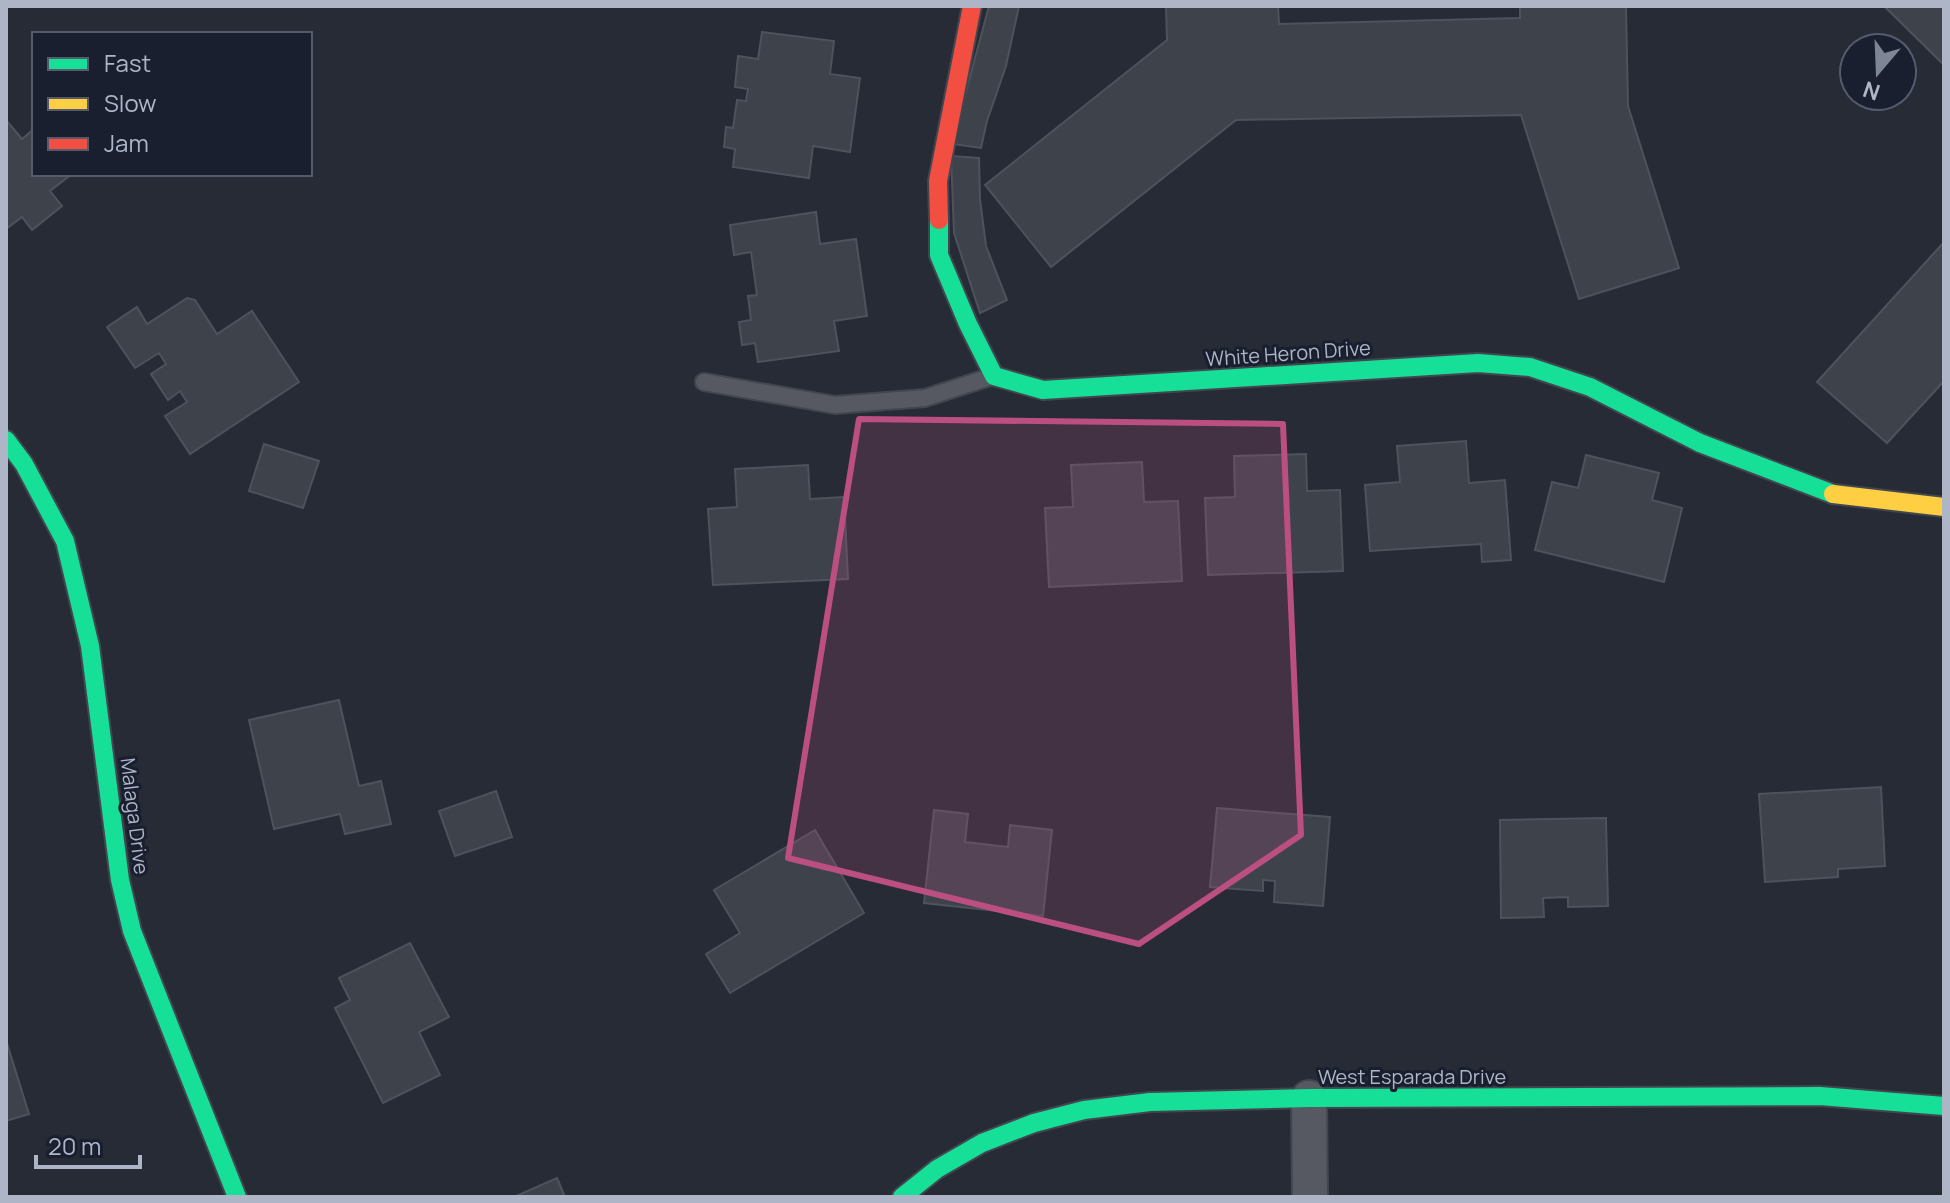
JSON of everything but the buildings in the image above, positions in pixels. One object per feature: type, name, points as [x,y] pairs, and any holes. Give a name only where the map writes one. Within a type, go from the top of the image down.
[{"type":"street","points":[[972,6],[938,181],[939,255],[994,376]]},
{"type":"street","name":"White Heron Drive","points":[[994,376],[1043,390],[1478,363],[1530,367],[1590,387],[1700,443],[1830,494],[1944,507]]},
{"type":"street","name":"Malaga Drive","points":[[6,440],[24,464],[65,541],[90,646],[120,880],[132,931],[237,1197]]},
{"type":"street","name":"West Esparada Drive","points":[[902,1197],[937,1169],[982,1143],[1034,1123],[1084,1110],[1150,1102],[1309,1098],[1820,1096],[1944,1106]]},
{"type":"street","points":[[1309,1098],[1310,1197]]},
{"type":"lane","points":[[704,382],[835,405],[925,398],[994,376]]},
{"type":"highlighted area","points":[[859,419],[1283,424],[1301,835],[1139,944],[788,858]]},
{"type":"traffic: fast","points":[[939,220],[939,255],[994,376],[1043,390],[1478,363],[1530,367],[1590,387],[1700,443],[1833,494]]},
{"type":"traffic: fast","points":[[6,440],[24,464],[65,541],[90,646],[120,880],[132,931],[237,1197]]},
{"type":"traffic: fast","points":[[902,1197],[937,1169],[982,1143],[1034,1123],[1084,1110],[1150,1102],[1309,1098],[1820,1096],[1944,1106]]},
{"type":"traffic: slow","points":[[1833,494],[1944,507]]},
{"type":"traffic: jam","points":[[939,220],[938,181],[972,6]]}]
